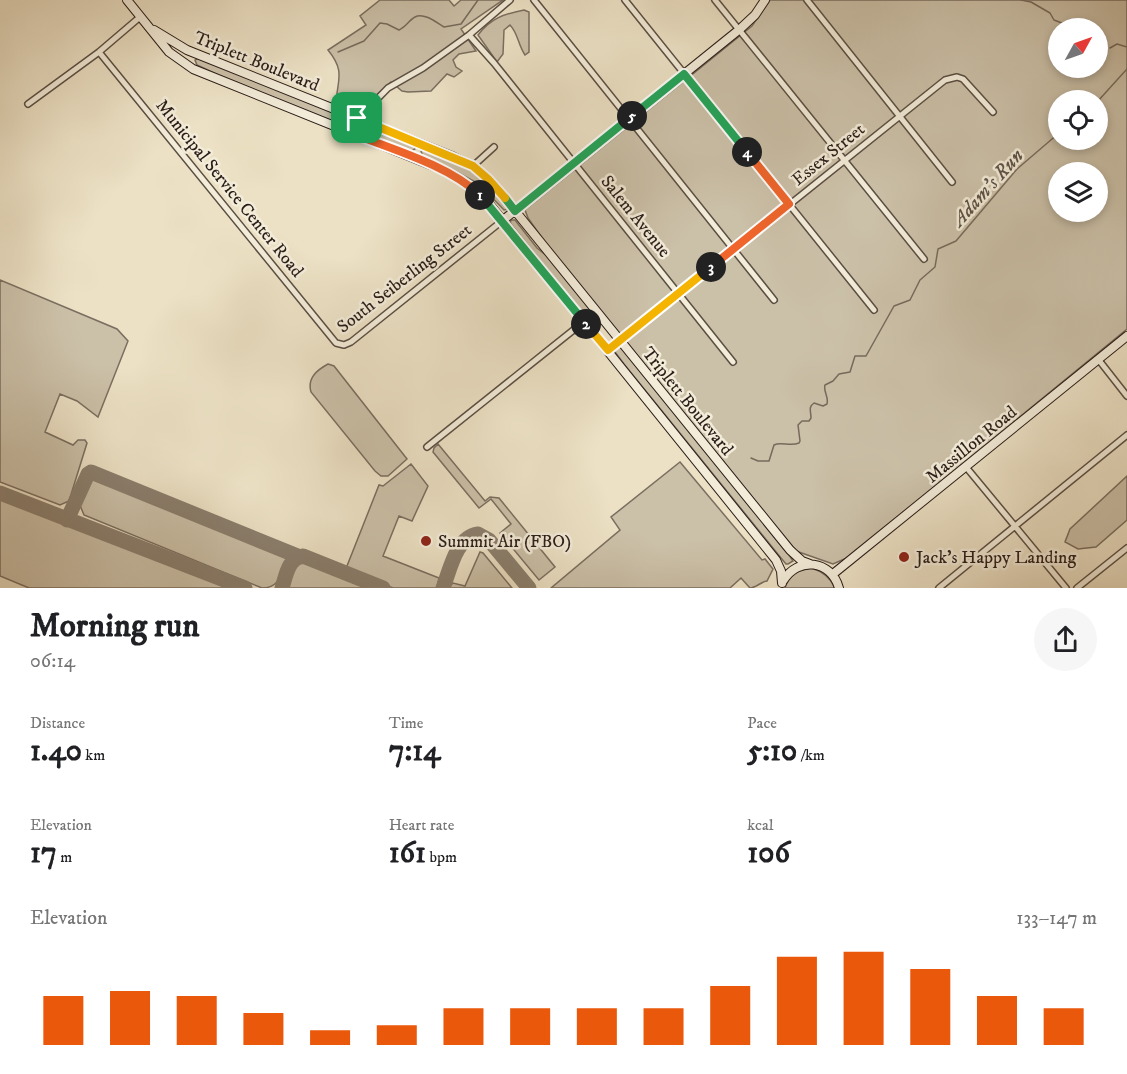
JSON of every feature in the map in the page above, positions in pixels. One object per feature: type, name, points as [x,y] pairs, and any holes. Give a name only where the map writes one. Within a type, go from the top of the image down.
[{"type":"main road","name":"Triplett Boulevard","points":[[127,0],[169,52],[193,69],[441,169],[461,180],[486,200],[778,562],[781,571],[781,586]]},
{"type":"main road","name":"South Seiberling Street","points":[[502,221],[740,29],[755,15],[765,0]]},
{"type":"main road","name":"Triplett Boulevard","points":[[148,26],[187,50],[473,166],[494,185],[790,550],[802,561],[822,567],[833,574]]},
{"type":"main road","name":"Massillon Road","points":[[833,574],[1127,336]]},
{"type":"main road","points":[[781,586],[793,569],[810,564]]},
{"type":"main road","points":[[833,574],[839,588]]},
{"type":"street","points":[[346,131],[388,88],[423,68],[469,35],[510,0]]},
{"type":"street","points":[[534,0],[774,300]]},
{"type":"street","points":[[626,0],[874,310]]},
{"type":"street","points":[[715,0],[924,259]]},
{"type":"street","points":[[807,0],[952,182]]},
{"type":"street","points":[[28,104],[99,52],[140,17]]},
{"type":"street","name":"Salem Avenue","points":[[469,35],[494,63],[733,362]]},
{"type":"street","name":"Municipal Service Center Road","points":[[99,52],[336,343]]},
{"type":"street","name":"Essex Street","points":[[608,350],[949,78],[957,77],[968,84],[993,112]]},
{"type":"street","points":[[473,166],[494,147]]},
{"type":"street","name":"South Seiberling Street","points":[[336,343],[344,345],[351,342],[502,221]]},
{"type":"street","points":[[427,447],[596,312]]},
{"type":"street","points":[[1098,359],[1127,396]]},
{"type":"street","points":[[939,588],[1127,435]]},
{"type":"street","points":[[966,467],[1066,588]]},
{"type":"street","points":[[1077,588],[1127,548]]},
{"type":"shaded area","points":[[380,0],[449,0],[454,6],[461,0],[503,0],[461,29],[476,51],[459,54],[453,60],[456,67],[462,71],[454,77],[447,74],[431,91],[402,91],[391,82],[359,111],[336,104],[339,70],[328,50],[366,25],[360,16]]},
{"type":"shaded area","points":[[770,0],[1127,0],[1127,329],[849,557],[833,564],[796,551],[547,245],[525,210],[752,26]]},
{"type":"shaded area","points":[[524,10],[529,12],[529,52],[525,55],[510,25],[504,30],[503,54],[497,62],[478,35],[488,24],[498,18]]},
{"type":"shaded area","points":[[199,58],[346,117],[349,122],[344,126],[216,74],[197,65],[195,60]]},
{"type":"shaded area","points":[[358,122],[414,144],[415,149],[410,152],[357,130],[355,126]]},
{"type":"shaded area","points":[[426,148],[472,171],[492,188],[508,209],[504,210],[479,184],[448,167],[423,157],[421,151]]},
{"type":"shaded area","points":[[511,220],[515,220],[537,248],[547,256],[587,305],[589,312],[582,312],[510,224]]},
{"type":"shaded area","points":[[0,280],[117,329],[128,341],[98,417],[77,401],[60,394],[45,432],[73,445],[78,440],[85,440],[87,443],[69,501],[60,505],[0,482]]},
{"type":"shaded area","points":[[618,346],[624,350],[793,561],[786,564],[781,558],[624,364],[615,352]]},
{"type":"shaded area","points":[[328,364],[334,366],[407,459],[388,476],[381,476],[375,471],[311,392],[310,383],[314,375]]},
{"type":"shaded area","points":[[438,444],[485,501],[490,497],[499,498],[555,567],[539,580],[500,533],[511,524],[491,499],[479,508],[433,452]]},
{"type":"shaded area","points":[[680,462],[762,560],[765,559],[773,569],[767,581],[750,588],[741,578],[730,588],[551,588],[620,530],[611,517]]},
{"type":"shaded area","points":[[411,464],[428,486],[412,521],[399,516],[383,556],[439,578],[437,588],[393,588],[350,571],[347,566],[379,485],[383,486]]},
{"type":"shaded area","points":[[1127,476],[1127,520],[1096,547],[1078,549],[1065,542],[1070,529]]},
{"type":"shaded area","points":[[94,477],[283,552],[288,558],[280,579],[273,585],[262,588],[84,515],[79,503],[88,481]]},
{"type":"shaded area","points":[[0,495],[231,588],[29,588],[0,576]]},
{"type":"shaded area","points":[[480,552],[512,588],[448,588],[453,583],[465,586]]},
{"type":"shaded area","points":[[300,560],[305,560],[373,588],[288,588]]},
{"type":"shaded area","points":[[811,568],[825,575],[835,588],[785,588],[795,574]]},
{"type":"waterway","points":[[338,52],[364,41],[380,23],[399,30],[413,18],[422,16],[444,27],[461,24],[478,0]]},
{"type":"waterway","points":[[1021,0],[1031,2],[1050,13],[1053,18]]},
{"type":"waterway","points":[[1110,48],[1117,44],[1127,47]]},
{"type":"waterway","name":"Adam's Run","points":[[1108,90],[1127,69]]},
{"type":"waterway","name":"Adam's Run","points":[[751,458],[758,461],[769,461],[774,445],[799,443],[798,425],[802,421],[809,421],[811,406],[814,403],[823,406],[827,404],[825,385],[839,374],[850,372],[855,356],[866,356],[894,306],[910,300],[920,280],[935,267],[938,249],[956,241],[1017,169],[1048,142]]},
{"type":"taxiway","points":[[67,520],[91,472],[300,557]]},
{"type":"taxiway","points":[[0,493],[245,588]]},
{"type":"taxiway","points":[[443,588],[459,548],[470,536],[478,534],[489,540],[529,588]]},
{"type":"taxiway","points":[[282,588],[291,564],[298,557],[303,556],[383,588]]},
{"type":"place","name":"Summit Air (FBO)","points":[[426,541]]},
{"type":"place","name":"Jack's Happy Landing","points":[[904,557]]},
{"type":"route","points":[[684,74],[789,204],[608,350],[486,200],[461,180],[441,169],[346,131],[357,118],[473,166],[494,185],[515,211],[684,74]]}]
